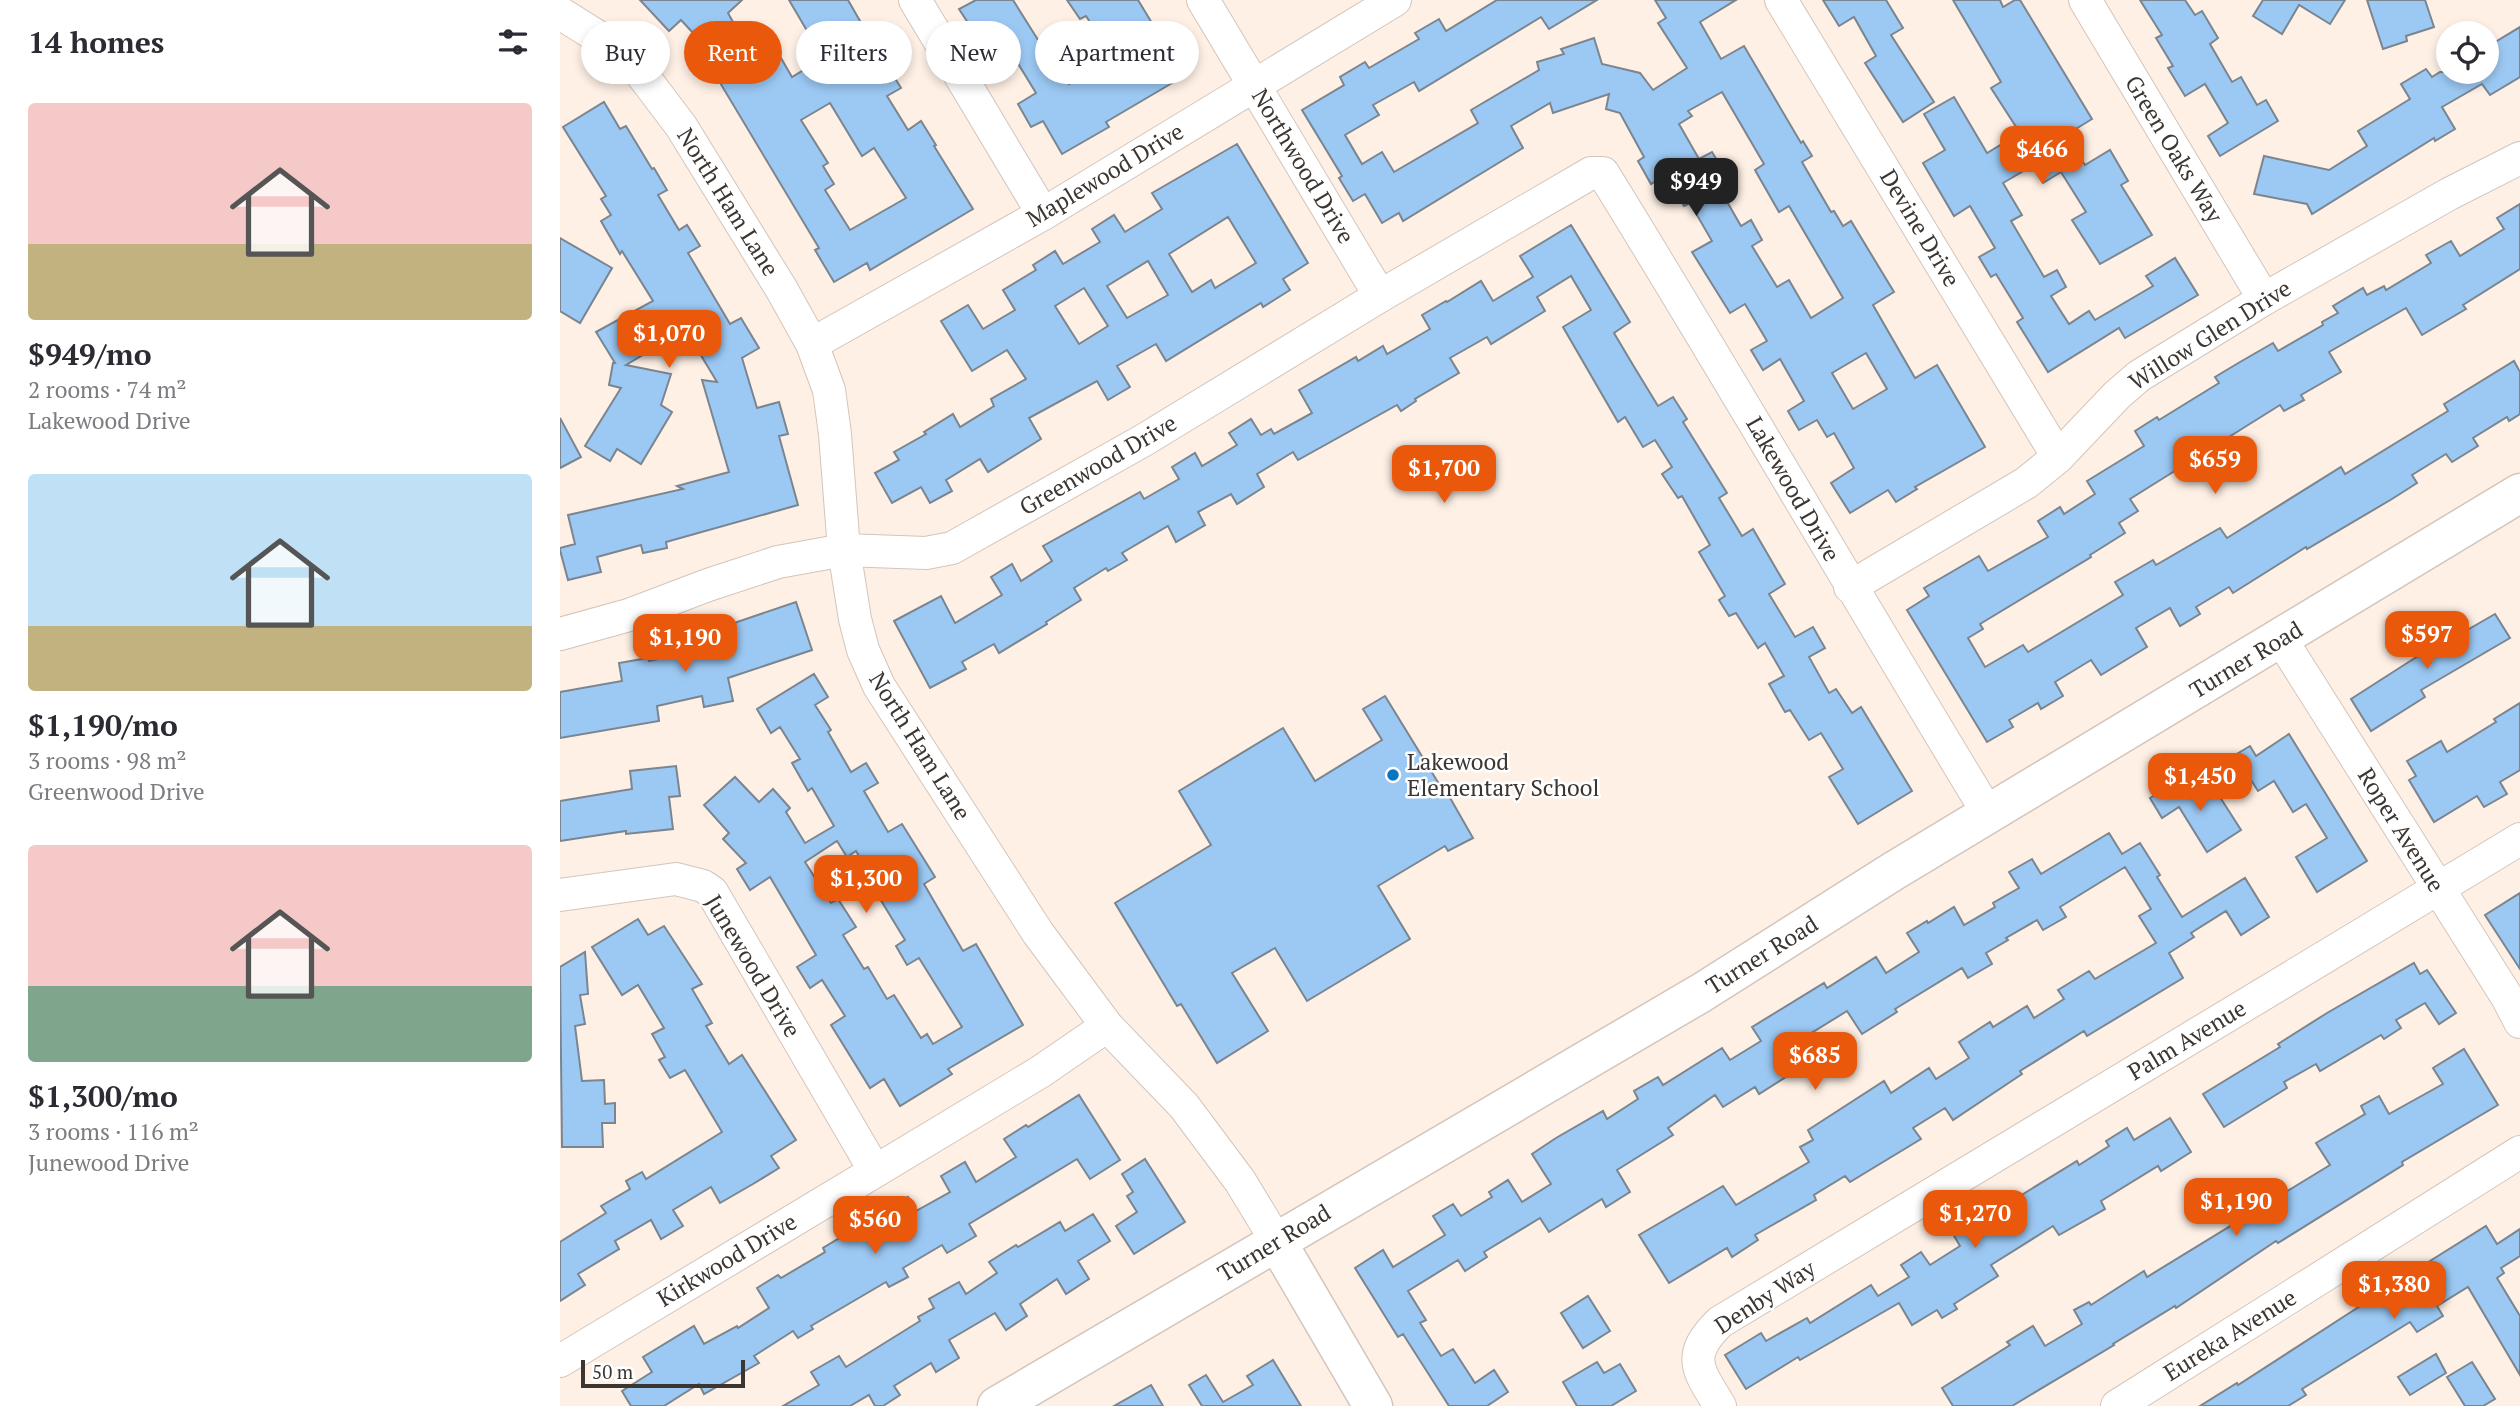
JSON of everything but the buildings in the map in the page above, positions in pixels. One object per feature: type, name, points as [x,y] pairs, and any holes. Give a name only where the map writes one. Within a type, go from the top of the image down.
[{"type":"main road","name":"Turner Road","points":[[997,1406],[1701,993],[1892,872],[2520,493]]},
{"type":"main road","name":"North Ham Lane","points":[[1276,1242],[1373,1406]]},
{"type":"street","points":[[915,0],[1043,214]]},
{"type":"street","name":"Northwood Drive","points":[[1203,0],[1380,296]]},
{"type":"street","name":"Maplewood Drive","points":[[812,344],[1043,214],[1395,0]]},
{"type":"street","name":"Devine Drive","points":[[1781,0],[2059,457]]},
{"type":"street","name":"Green Oaks Way","points":[[2085,0],[2264,299]]},
{"type":"street","name":"North Ham Lane","points":[[560,13],[611,45],[640,72],[681,126],[812,344],[829,390],[844,550],[855,619],[863,650],[879,686],[1038,933],[1107,1026],[1184,1106],[1240,1181],[1276,1242]]},
{"type":"street","name":"Willow Glen Drive","points":[[1850,587],[2026,483],[2059,457],[2117,395],[2139,376],[2264,299],[2449,194],[2520,158]]},
{"type":"street","name":"Greenwood Drive","points":[[560,634],[629,615],[778,562],[844,550],[926,553],[952,548],[1143,440],[1380,296],[1591,173]]},
{"type":"street","name":"Lakewood Drive","points":[[1591,173],[1603,173],[1719,360],[1850,587],[1989,815]]},
{"type":"street","name":"Roper Avenue","points":[[2281,639],[2507,997],[2520,1022]]},
{"type":"street","name":"Palm Avenue","points":[[1854,1241],[2520,839]]},
{"type":"street","name":"Junewood Drive","points":[[560,895],[676,879],[703,886],[712,892],[875,1171]]},
{"type":"street","name":"Kirkwood Drive","points":[[560,1361],[1040,1072],[1107,1026]]},
{"type":"street","name":"Eureka Avenue","points":[[2117,1406],[2520,1152]]},
{"type":"street","name":"Denby Way","points":[[1720,1406],[1701,1374],[1698,1353],[1704,1338],[1720,1322],[1854,1241]]},
{"type":"place","name":"Lakewood Elementary School","points":[[1393,775]]}]
